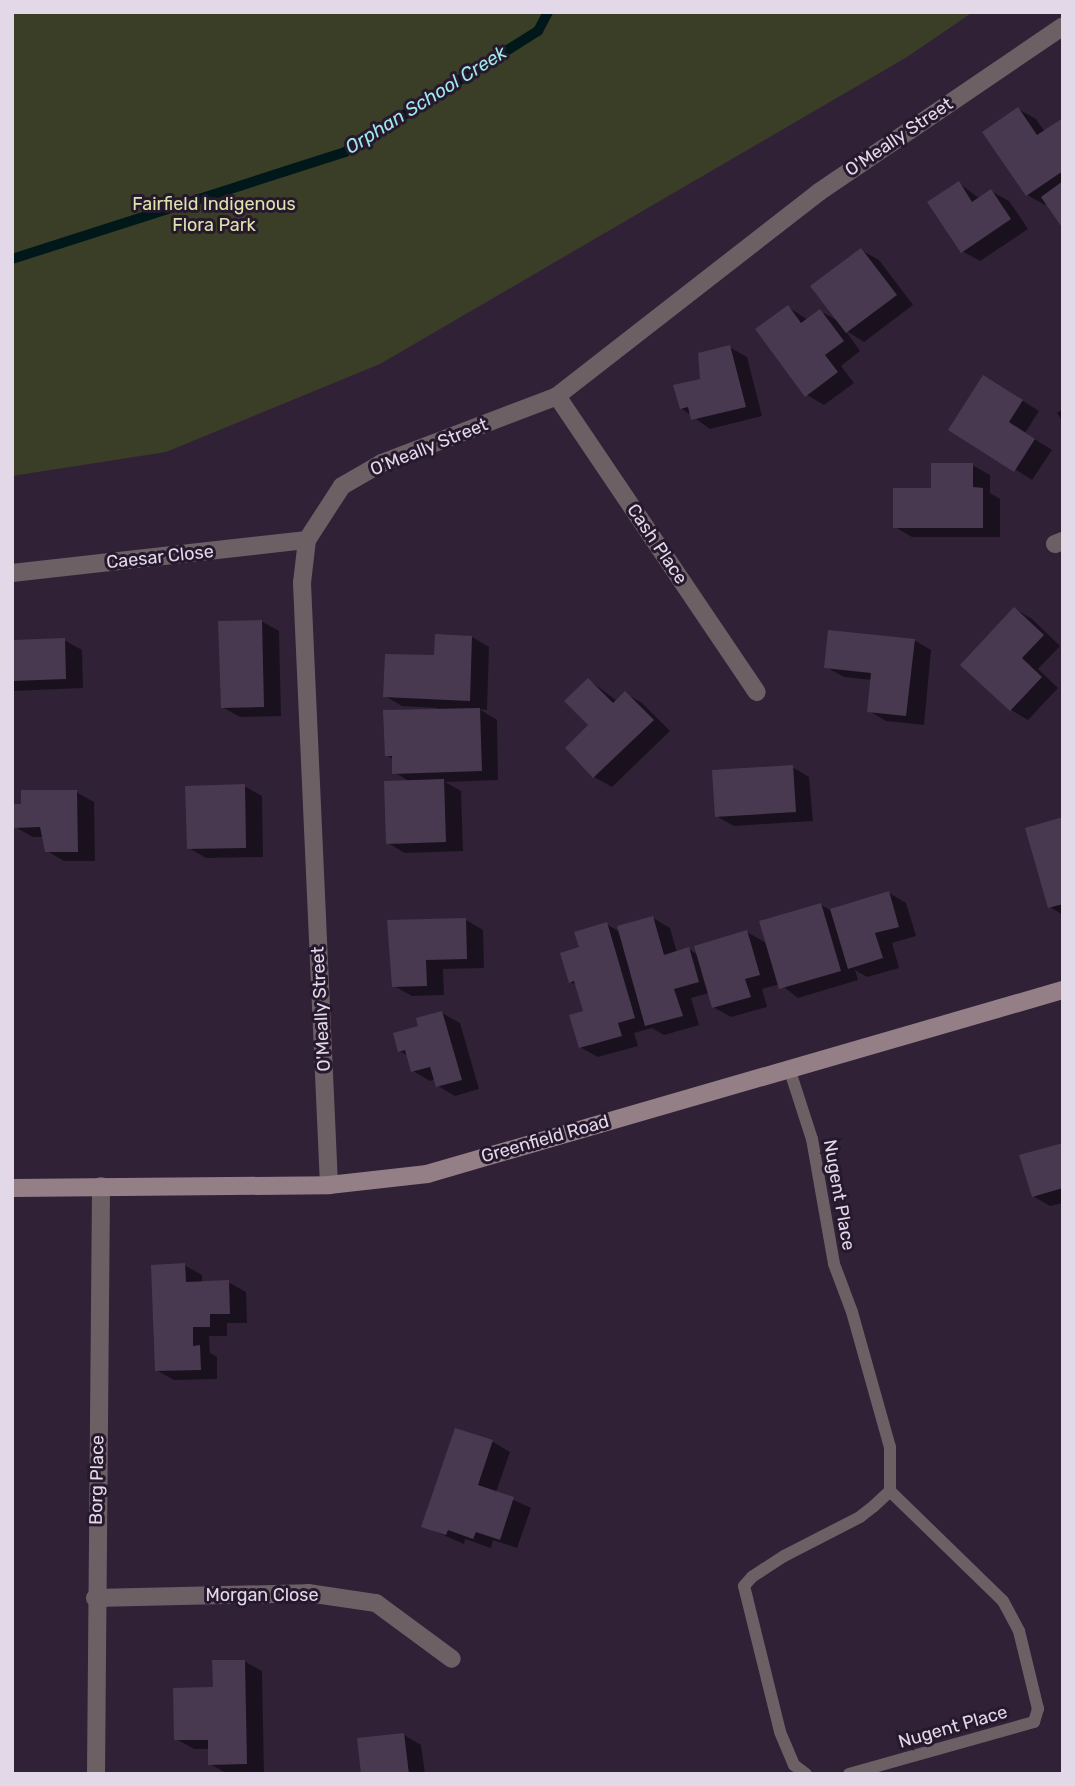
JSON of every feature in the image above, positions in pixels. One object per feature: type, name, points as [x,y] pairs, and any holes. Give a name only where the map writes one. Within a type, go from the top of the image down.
[{"type":"street","name":"O'Meally Street","points":[[329,1185],[302,583],[307,540],[342,486],[382,463],[557,396],[819,192],[1063,26]]},
{"type":"street","name":"Cash Place","points":[[557,396],[757,692]]},
{"type":"street","name":"Caesar Close","points":[[12,573],[307,540]]},
{"type":"street","name":"Greenfield Road","points":[[12,1188],[329,1185],[427,1174],[1063,990]]},
{"type":"street","name":"Borg Place","points":[[96,1774],[95,1598],[101,1186]]},
{"type":"street","name":"Morgan Close","points":[[95,1598],[308,1592],[376,1603],[452,1658]]},
{"type":"lane","name":"Nugent Place","points":[[789,1068],[812,1139],[834,1264],[852,1312],[890,1447],[890,1491],[1003,1601],[1019,1632],[1038,1709],[1034,1722],[849,1774]]},
{"type":"lane","points":[[806,1774],[794,1765],[780,1732],[744,1587],[752,1577],[784,1556],[860,1517],[890,1491]]},
{"type":"green space","name":"Fairfield Indigenous Flora Park","points":[[12,12],[973,12],[907,57],[380,364],[166,452],[12,476]]},
{"type":"building","points":[[1018,107],[1037,135],[1063,118],[1063,171],[1026,196],[982,132]]},
{"type":"building","points":[[959,181],[972,202],[991,189],[1011,219],[961,253],[927,202]]},
{"type":"building","points":[[1063,181],[1063,225],[1061,226],[1041,197]]},
{"type":"building","points":[[861,248],[897,295],[846,333],[810,286]]},
{"type":"building","points":[[788,305],[801,323],[820,309],[844,341],[825,355],[838,372],[805,397],[755,329]]},
{"type":"building","points":[[730,345],[746,407],[691,420],[688,407],[680,409],[673,385],[700,379],[698,353]]},
{"type":"building","points":[[983,375],[1023,400],[1009,422],[1035,439],[1014,472],[948,430]]},
{"type":"building","points":[[931,463],[973,463],[973,487],[983,488],[983,528],[893,528],[893,488],[931,488]]},
{"type":"building","points":[[1014,607],[1044,635],[1022,658],[1042,677],[1010,711],[960,665]]},
{"type":"building","points":[[262,620],[264,707],[221,708],[218,621]]},
{"type":"building","points":[[828,630],[915,639],[906,716],[867,712],[871,673],[824,668]]},
{"type":"building","points":[[435,634],[472,636],[470,701],[383,697],[385,654],[434,655]]},
{"type":"building","points":[[65,638],[66,679],[12,681],[12,640]]},
{"type":"building","points":[[588,678],[613,703],[625,691],[654,720],[593,778],[565,748],[588,725],[564,701]]},
{"type":"building","points":[[480,708],[482,771],[392,774],[392,756],[385,756],[383,710]]},
{"type":"building","points":[[793,765],[796,812],[715,817],[712,770]]},
{"type":"building","points":[[444,779],[446,842],[386,844],[384,781]]},
{"type":"building","points":[[245,784],[246,848],[187,849],[185,786]]},
{"type":"building","points":[[21,790],[77,790],[78,852],[45,852],[40,827],[13,828],[13,804],[21,804]]},
{"type":"building","points":[[1063,817],[1063,904],[1048,908],[1025,828]]},
{"type":"building","points":[[889,891],[899,927],[875,933],[883,958],[848,969],[830,909]]},
{"type":"building","points":[[821,903],[841,971],[779,989],[759,921]]},
{"type":"building","points":[[653,916],[664,955],[689,947],[699,982],[674,989],[683,1016],[645,1026],[617,926]]},
{"type":"building","points":[[466,918],[467,959],[426,960],[427,986],[392,987],[387,920]]},
{"type":"building","points":[[607,922],[635,1018],[618,1023],[622,1036],[579,1048],[569,1015],[583,1011],[574,981],[569,983],[560,953],[579,947],[574,932]]},
{"type":"building","points":[[747,930],[760,975],[745,979],[751,997],[712,1008],[694,946]]},
{"type":"building","points":[[442,1011],[462,1080],[436,1087],[430,1067],[411,1072],[405,1050],[398,1052],[393,1033],[418,1026],[416,1018]]},
{"type":"building","points":[[1063,1143],[1063,1188],[1032,1197],[1019,1155]]},
{"type":"building","points":[[185,1263],[186,1282],[229,1280],[230,1314],[210,1314],[210,1327],[193,1327],[193,1346],[200,1345],[201,1370],[155,1371],[151,1265]]},
{"type":"building","points":[[455,1428],[493,1440],[478,1485],[514,1497],[500,1540],[476,1532],[473,1539],[448,1530],[446,1535],[421,1527]]},
{"type":"building","points":[[212,1660],[245,1660],[247,1764],[208,1765],[208,1740],[174,1740],[173,1688],[213,1687]]},
{"type":"building","points":[[404,1733],[409,1774],[361,1774],[357,1738]]},
{"type":"waterway","name":"Orphan School Creek","points":[[12,259],[345,152],[538,31],[548,12]]}]
